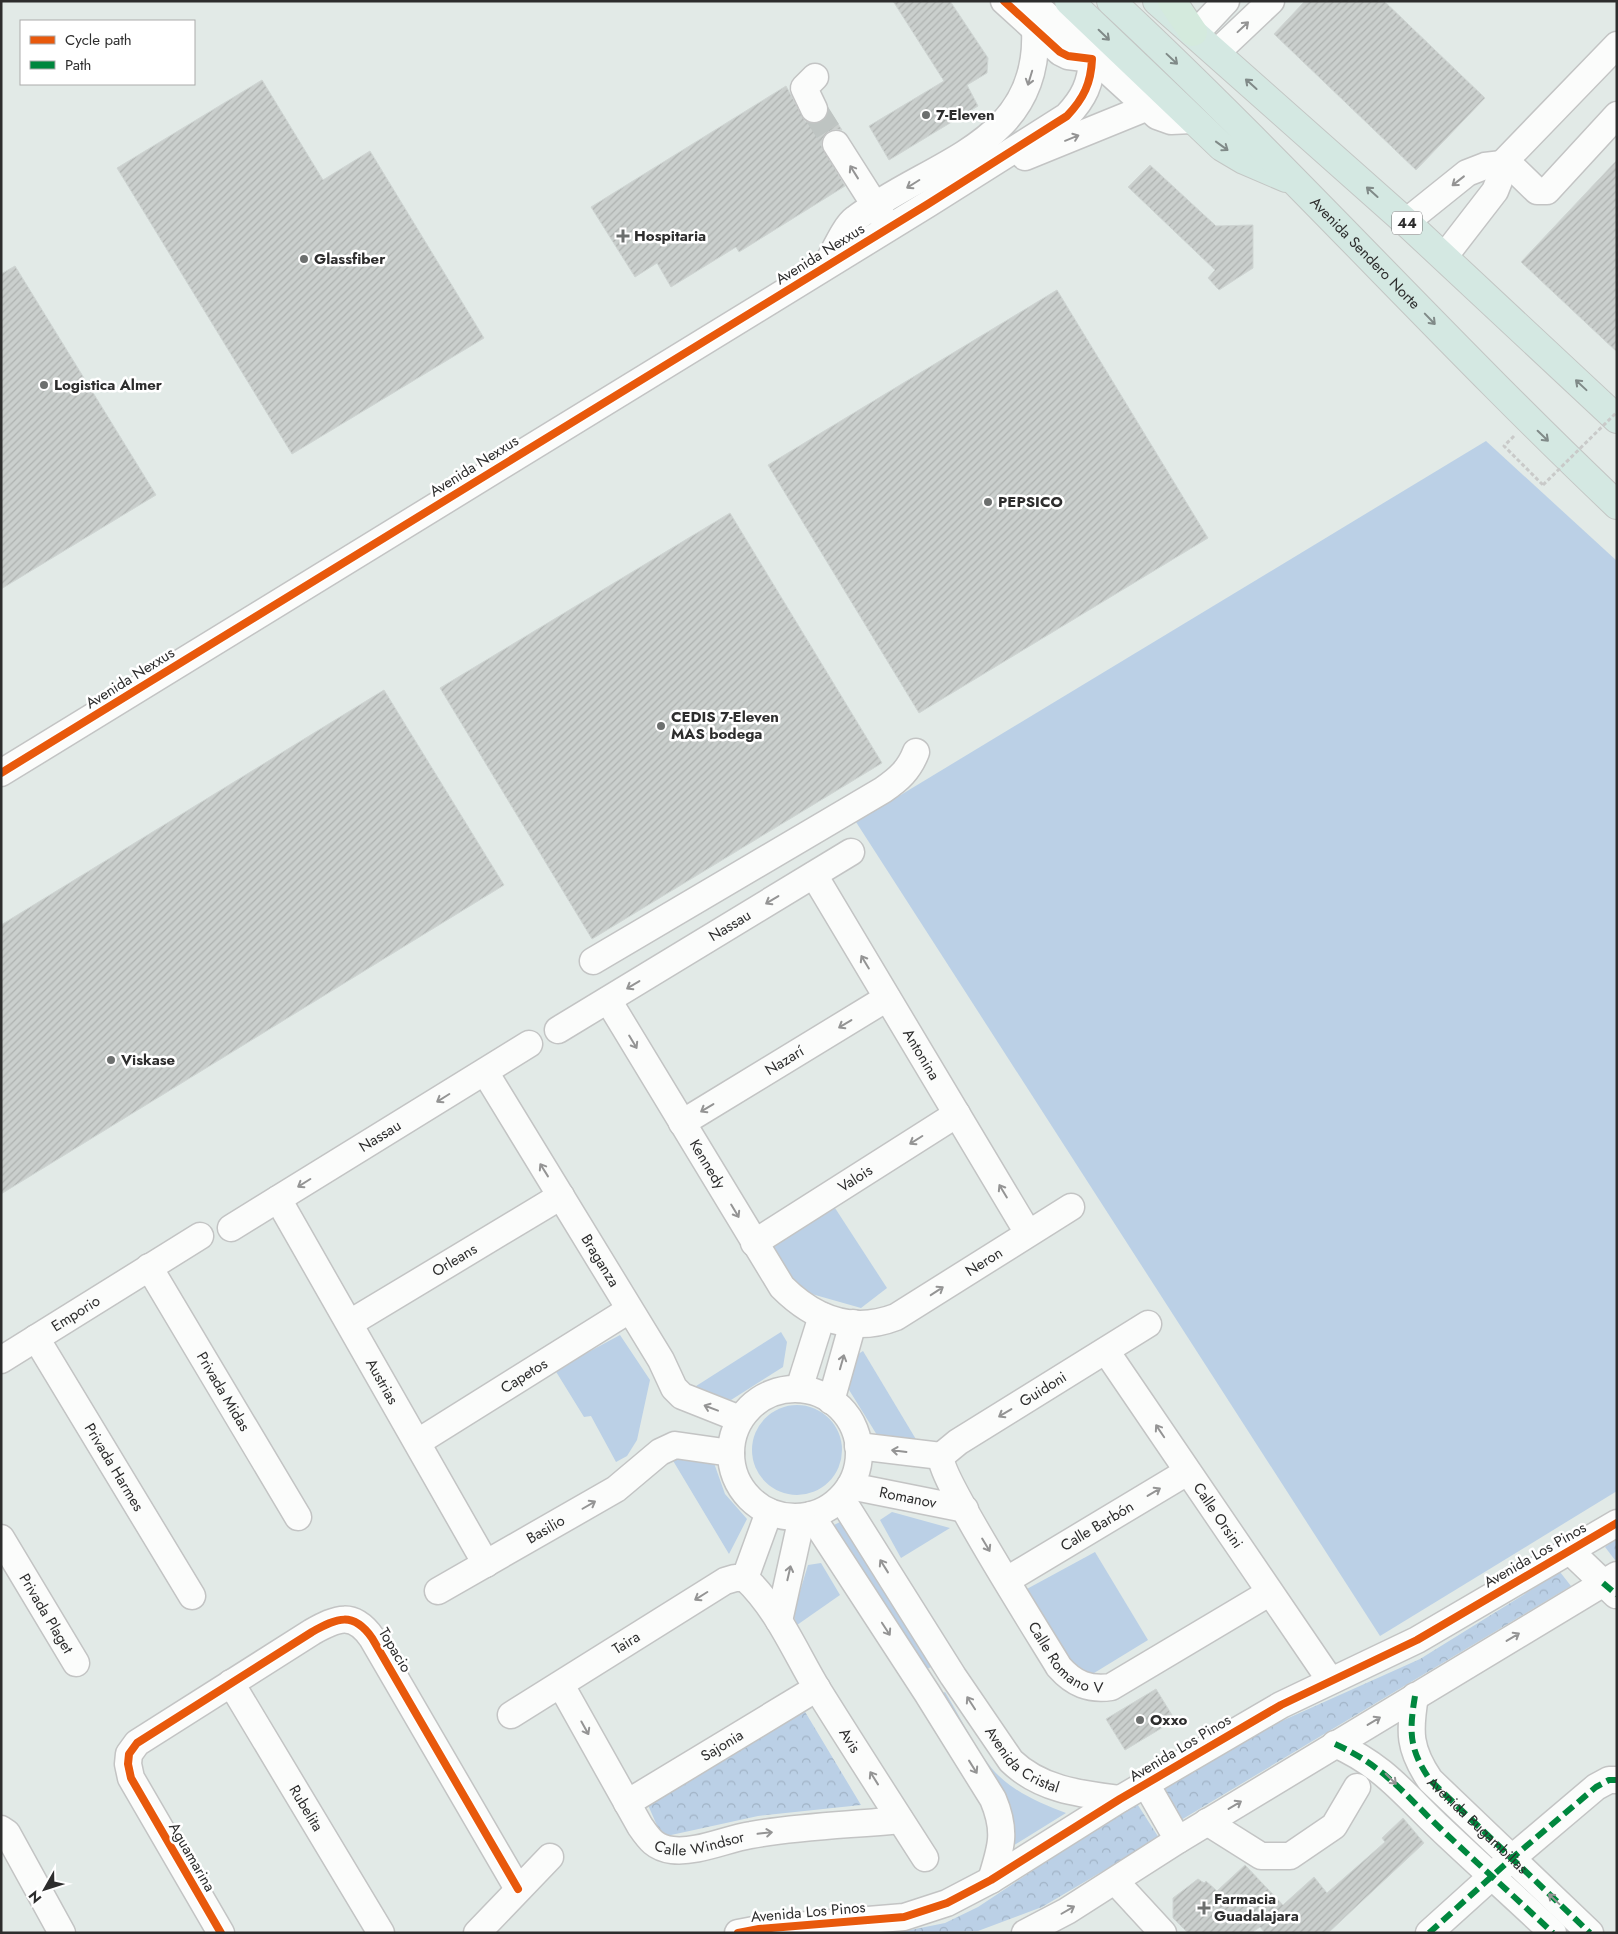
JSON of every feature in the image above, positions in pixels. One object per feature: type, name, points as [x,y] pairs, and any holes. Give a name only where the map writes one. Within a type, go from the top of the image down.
[{"type":"highway","points":[[1172,1],[1194,33]]},
{"type":"main road","points":[[1069,1],[1222,147],[1244,160],[1298,184]]},
{"type":"main road","name":"Avenida Sendero Norte","points":[[1111,1],[1298,184],[1528,421],[1617,505]]},
{"type":"main road","name":"44","points":[[1156,1],[1406,222],[1617,419]]},
{"type":"street","points":[[1004,1],[1060,52],[1068,56],[1092,59]]},
{"type":"street","points":[[1031,1],[1092,59],[1162,119],[1192,120]]},
{"type":"street","points":[[1194,33],[1226,1]]},
{"type":"street","points":[[1216,53],[1271,1]]},
{"type":"street","points":[[836,144],[882,217],[982,142],[1010,117],[1027,90],[1034,66],[1034,30]]},
{"type":"street","points":[[1444,258],[1495,191],[1500,181],[1504,162],[1617,45]]},
{"type":"street","points":[[962,182],[1067,116],[1084,96],[1091,77],[1092,59]]},
{"type":"street","points":[[814,109],[804,88],[815,77]]},
{"type":"street","points":[[962,182],[1148,107]]},
{"type":"street","points":[[1504,162],[1536,191],[1547,191],[1617,115]]},
{"type":"street","points":[[1406,222],[1467,173],[1485,166],[1504,162]]},
{"type":"street","name":"Avenida Nexxus","points":[[1,773],[825,267],[882,217],[962,182]]},
{"type":"street","points":[[593,961],[883,790],[899,779],[910,767],[916,752]]},
{"type":"street","name":"Nassau","points":[[558,1030],[851,852]]},
{"type":"street","name":"Antonina","points":[[814,875],[1028,1233]]},
{"type":"street","name":"Nazarí","points":[[682,1123],[887,998]]},
{"type":"street","name":"Kennedy","points":[[608,1000],[782,1287],[806,1309],[822,1316],[868,1325],[896,1317]]},
{"type":"street","name":"Nassau","points":[[231,1228],[528,1044]]},
{"type":"street","name":"Braganza","points":[[484,1072],[661,1360],[674,1388],[682,1396],[740,1419]]},
{"type":"street","name":"Valois","points":[[754,1243],[957,1114]]},
{"type":"street","name":"Orleans","points":[[350,1323],[561,1196]]},
{"type":"street","name":"Austrias","points":[[278,1199],[486,1564]]},
{"type":"street","name":"Neron","points":[[896,1317],[1072,1206]]},
{"type":"street","name":"Emporio","points":[[1,1360],[200,1236]]},
{"type":"street","name":"Privada Midas","points":[[149,1267],[298,1516]]},
{"type":"street","name":"Capetos","points":[[418,1442],[630,1310]]},
{"type":"street","points":[[799,1390],[822,1316]]},
{"type":"street","points":[[831,1401],[853,1323]]},
{"type":"street","name":"Guidoni","points":[[941,1456],[958,1442],[1148,1324]]},
{"type":"street","name":"Privada Harmes","points":[[36,1338],[192,1596]]},
{"type":"street","name":"Calle Orsini","points":[[1106,1351],[1330,1680]]},
{"type":"street","points":[[799,1390],[816,1393],[831,1401],[844,1413],[853,1428],[858,1446],[857,1466],[845,1492],[827,1509],[806,1516],[785,1517],[769,1512],[753,1502],[741,1488],[733,1471],[730,1453],[740,1419],[756,1402],[776,1392],[799,1390]]},
{"type":"street","name":"Basilio","points":[[438,1591],[616,1489],[660,1452],[675,1445],[730,1453]]},
{"type":"street","points":[[858,1446],[941,1456]]},
{"type":"street","name":"Calle Romano V","points":[[941,1456],[943,1468],[965,1509],[1059,1667],[1069,1678],[1083,1686],[1095,1689],[1111,1687],[1269,1593]]},
{"type":"street","name":"Calle Barbón","points":[[1007,1580],[1187,1472]]},
{"type":"street","name":"Romanov","points":[[845,1492],[965,1509]]},
{"type":"street","name":"Avenida Cristal","points":[[845,1492],[953,1676],[1001,1749],[1022,1771],[1038,1781],[1058,1788],[1120,1800]]},
{"type":"street","points":[[745,1578],[769,1512]]},
{"type":"street","points":[[779,1621],[806,1516]]},
{"type":"street","points":[[806,1516],[927,1693],[992,1799],[998,1812],[1002,1838],[991,1880]]},
{"type":"street","name":"Avenida Los Pinos","points":[[738,1933],[759,1929],[858,1922],[912,1915],[940,1907],[991,1880],[1146,1784],[1281,1705],[1417,1640],[1617,1523]]},
{"type":"street","name":"Privada Plaget","points":[[1,1538],[76,1663]]},
{"type":"street","points":[[1025,1933],[1067,1911],[1207,1822],[1414,1696],[1612,1584],[1570,1551]]},
{"type":"street","name":"Avis","points":[[745,1578],[764,1599],[779,1621],[817,1688],[925,1858]]},
{"type":"street","name":"Taira","points":[[511,1715],[725,1581],[745,1578]]},
{"type":"street","name":"Topacio","points":[[140,1796],[131,1778],[128,1764],[129,1754],[137,1743],[327,1623],[340,1619],[358,1622],[372,1638],[518,1889]]},
{"type":"street","points":[[927,1693],[953,1676]]},
{"type":"street","name":"Rubelita","points":[[232,1683],[381,1933]]},
{"type":"street","name":"Calle Windsor","points":[[561,1685],[627,1803],[650,1841],[659,1847],[674,1850],[694,1848],[751,1835],[900,1820]]},
{"type":"street","name":"Sajonia","points":[[627,1803],[817,1688]]},
{"type":"street","name":"Avenida Bugambilias","points":[[1414,1696],[1410,1734],[1415,1756],[1430,1780],[1590,1933]]},
{"type":"street","name":"Avenida Bugambilias","points":[[1335,1744],[1360,1755],[1386,1774],[1553,1933]]},
{"type":"street","points":[[1429,1933],[1511,1859],[1610,1781]]},
{"type":"street","points":[[1146,1784],[1178,1840]]},
{"type":"street","points":[[1207,1822],[1261,1856],[1290,1856],[1334,1826],[1357,1787]]},
{"type":"street","name":"Aguamarina","points":[[140,1796],[221,1933]]},
{"type":"street","points":[[4,1831],[62,1933]]},
{"type":"street","points":[[477,1933],[550,1857]]},
{"type":"street","points":[[1114,1880],[1163,1933]]},
{"type":"path","points":[[1528,421],[1504,446],[1544,484],[1617,412]]},
{"type":"green space","points":[[1486,441],[1617,561],[1617,1491],[1380,1636],[856,822]]},
{"type":"green space","points":[[835,1208],[887,1288],[861,1308],[794,1289],[770,1248]]},
{"type":"green space","points":[[781,1332],[787,1342],[783,1367],[731,1400],[693,1388]]},
{"type":"green space","points":[[620,1335],[650,1380],[637,1440],[627,1456],[616,1462],[591,1416],[584,1417],[555,1370]]},
{"type":"green space","points":[[863,1351],[917,1441],[877,1435],[846,1385],[852,1358]]},
{"type":"green space","points":[[797,1405],[814,1408],[829,1418],[839,1433],[842,1450],[839,1467],[829,1482],[814,1492],[797,1495],[780,1492],[765,1482],[755,1467],[752,1450],[755,1433],[765,1418],[780,1408]]},
{"type":"green space","points":[[672,1459],[714,1463],[725,1494],[747,1519],[729,1554]]},
{"type":"green space","points":[[892,1512],[950,1528],[901,1558],[880,1520]]},
{"type":"green space","points":[[844,1520],[931,1667],[921,1672],[832,1526]]},
{"type":"green space","points":[[1617,1539],[1617,1559],[1615,1560],[1605,1547]]},
{"type":"green space","points":[[1095,1552],[1148,1640],[1081,1681],[1025,1590]]},
{"type":"green space","points":[[821,1563],[840,1595],[797,1625],[793,1614],[808,1565]]},
{"type":"green space","points":[[1560,1572],[1571,1586],[1181,1820],[1162,1789],[1255,1733],[1420,1659]]},
{"type":"green space","points":[[945,1692],[984,1758],[999,1776],[1022,1793],[1066,1813],[1003,1852],[935,1698]]},
{"type":"green space","points":[[804,1710],[861,1805],[758,1816],[662,1837],[648,1805]]},
{"type":"green space","points":[[1136,1802],[1159,1838],[1042,1907],[978,1931],[895,1933],[945,1923],[978,1907]]},
{"type":"building","points":[[893,1],[950,1],[988,58],[987,73],[967,85],[978,106],[889,160],[869,126],[944,81]]},
{"type":"building","points":[[1305,1],[1384,1],[1485,98],[1416,170],[1274,34]]},
{"type":"building","name":"Glassfiber","points":[[262,80],[323,180],[370,151],[484,338],[292,454],[117,168]]},
{"type":"building","points":[[786,86],[805,121],[812,124],[820,123],[826,118],[829,110],[842,130],[835,129],[828,132],[823,138],[821,145],[845,186],[739,252],[736,247],[671,287],[657,263],[635,277],[591,207]]},
{"type":"building","points":[[1617,160],[1617,352],[1521,262]]},
{"type":"building","points":[[1150,165],[1216,226],[1253,225],[1253,268],[1219,290],[1208,278],[1215,270],[1128,187]]},
{"type":"building","name":"Logistica Almer","points":[[15,266],[156,495],[1,589],[1,274]]},
{"type":"building","name":"PEPSICO","points":[[1057,290],[1208,538],[919,713],[768,465]]},
{"type":"building","name":"CEDIS 7-Eleven MAS bodega","points":[[730,513],[882,763],[592,939],[440,688]]},
{"type":"building","name":"Viskase","points":[[384,690],[504,885],[1,1194],[1,925]]},
{"type":"building","name":"Oxxo","points":[[1156,1689],[1175,1720],[1125,1750],[1106,1719]]},
{"type":"building","points":[[1403,1818],[1424,1843],[1328,1933],[1265,1933],[1260,1927],[1251,1933],[1188,1933],[1173,1918],[1173,1898],[1198,1879],[1204,1883],[1206,1881],[1217,1891],[1245,1865],[1283,1905],[1314,1877],[1327,1893],[1385,1842],[1382,1838]]},
{"type":"tunnel","points":[[814,109],[836,144]]},
{"type":"marked path","points":[[1603,1583],[1617,1595]]},
{"type":"marked path","points":[[1415,1696],[1412,1740],[1418,1759],[1430,1780],[1590,1933]]},
{"type":"marked path","points":[[1335,1744],[1380,1771],[1553,1933]]},
{"type":"marked path","points":[[1429,1933],[1511,1859],[1596,1787],[1609,1780],[1617,1780]]},
{"type":"cycle path","points":[[1,773],[928,204],[1067,116],[1086,90],[1092,59],[1068,56],[1060,52],[1004,1]]},
{"type":"cycle path","points":[[738,1933],[759,1929],[904,1917],[947,1903],[991,1880],[1120,1799],[1281,1705],[1417,1640],[1617,1523]]},
{"type":"cycle path","points":[[221,1933],[131,1778],[128,1764],[129,1754],[137,1743],[312,1632],[337,1621],[344,1620],[358,1624],[372,1638],[518,1889]]},
{"type":"place","name":"7-Eleven","points":[[926,115]]},
{"type":"place","name":"Hospitaria","points":[[623,236]]},
{"type":"place","name":"Glassfiber","points":[[304,259]]},
{"type":"place","name":"Logistica Almer","points":[[44,385]]},
{"type":"place","name":"PEPSICO","points":[[988,502]]},
{"type":"place","name":"CEDIS 7-Eleven MAS bodega","points":[[661,726]]},
{"type":"place","name":"Viskase","points":[[111,1060]]},
{"type":"place","name":"Oxxo","points":[[1140,1720]]},
{"type":"place","name":"Farmacia Guadalajara","points":[[1204,1908]]}]
